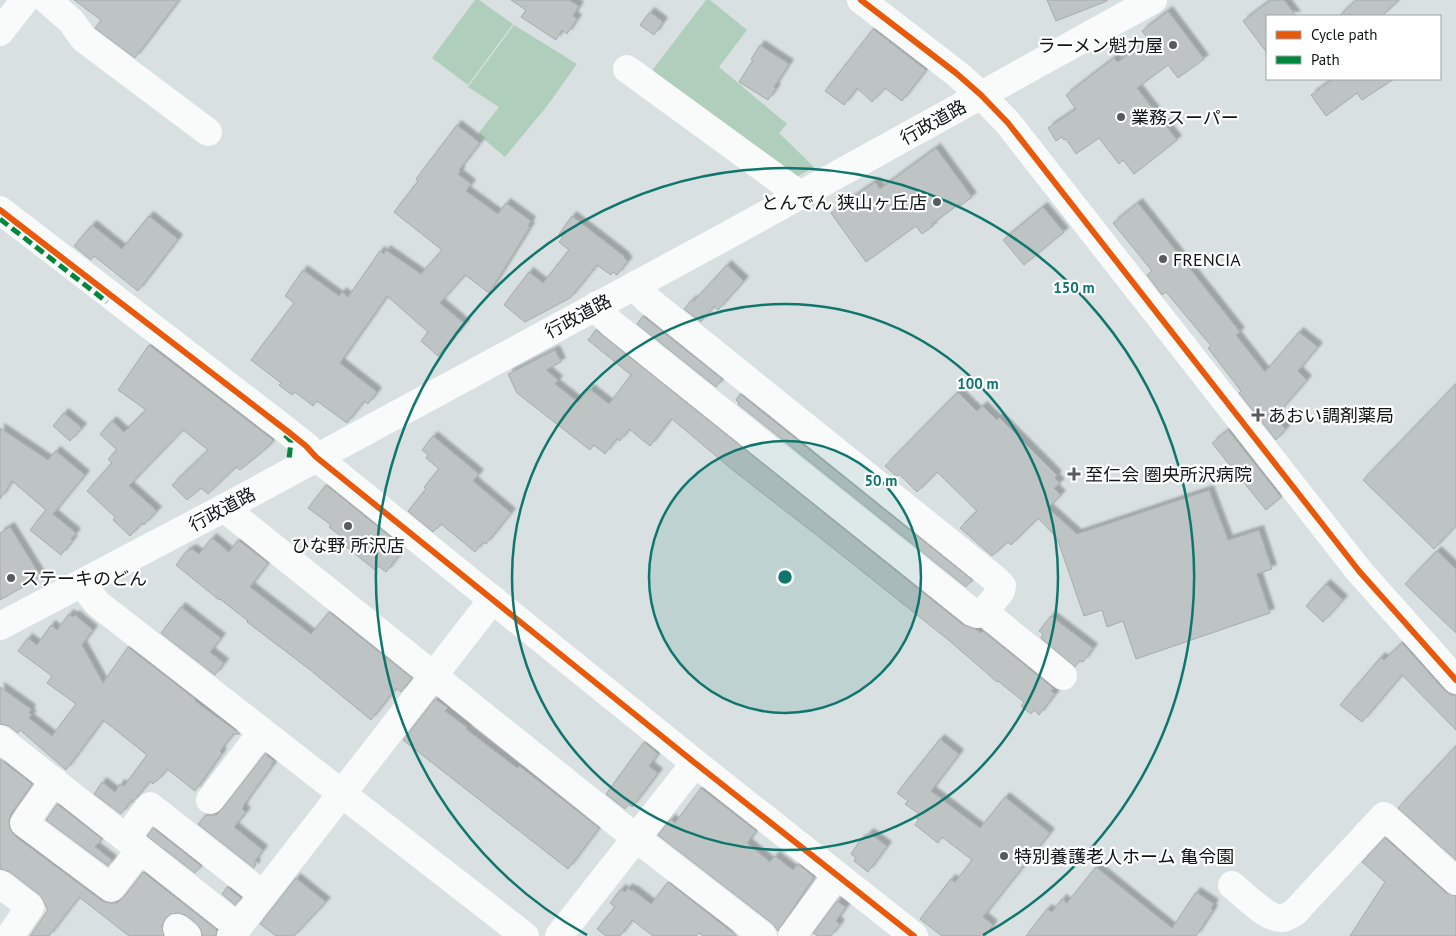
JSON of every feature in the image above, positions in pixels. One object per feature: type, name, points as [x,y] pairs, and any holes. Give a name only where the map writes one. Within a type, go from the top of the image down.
[{"type":"main road","points":[[0,32],[25,0]]},
{"type":"main road","points":[[47,0],[71,20],[84,39],[208,132]]},
{"type":"main road","points":[[861,0],[956,73],[1008,123],[1359,571],[1456,680]]},
{"type":"main road","name":"行政道路","points":[[0,626],[224,508],[637,284],[1153,0]]},
{"type":"main road","points":[[627,69],[800,195]]},
{"type":"main road","points":[[0,210],[291,434],[316,457],[695,763],[914,936]]},
{"type":"main road","points":[[597,305],[603,316],[611,323],[972,612],[977,614],[984,612],[1001,592],[1002,586],[995,579],[648,300],[642,294],[637,284]]},
{"type":"main road","points":[[224,508],[636,838],[763,936]]},
{"type":"main road","points":[[85,582],[98,604],[525,936]]},
{"type":"main road","points":[[0,740],[133,844],[234,931],[493,599]]},
{"type":"main road","points":[[984,612],[1063,676]]},
{"type":"main road","points":[[210,800],[262,732]]},
{"type":"main road","points":[[559,936],[695,763]]},
{"type":"main road","points":[[54,781],[24,822],[111,888],[150,806],[263,895]]},
{"type":"main road","points":[[1232,885],[1272,916],[1283,918],[1294,913],[1384,816],[1456,881]]},
{"type":"main road","points":[[792,936],[836,876]]},
{"type":"main road","points":[[0,884],[30,907],[10,936]]},
{"type":"green space","points":[[475,0],[479,0],[513,24],[468,85],[432,58]]},
{"type":"green space","points":[[706,0],[710,0],[747,30],[719,67],[787,124],[779,133],[814,167],[795,178],[650,73]]},
{"type":"green space","points":[[514,25],[577,64],[547,106],[505,157],[478,134],[499,107],[468,87]]},
{"type":"building","points":[[74,0],[179,0],[135,58],[95,28],[101,20]]},
{"type":"building","points":[[511,0],[569,0],[579,6],[573,16],[577,19],[567,34],[562,30],[556,40],[521,17],[526,10]]},
{"type":"building","points":[[1047,0],[1107,0],[1107,1],[1056,21]]},
{"type":"building","points":[[1271,0],[1284,0],[1295,15],[1266,15],[1266,52],[1243,21]]},
{"type":"building","points":[[1356,0],[1399,0],[1383,15],[1340,15]]},
{"type":"building","points":[[1168,11],[1204,59],[1178,78],[1168,65],[1137,88],[1177,140],[1134,174],[1123,160],[1119,164],[1099,138],[1076,154],[1066,139],[1064,140],[1062,137],[1056,141],[1048,128],[1076,109],[1066,95],[1114,58],[1118,62],[1148,39],[1142,31]]},
{"type":"building","points":[[650,12],[663,22],[654,35],[640,25]]},
{"type":"building","points":[[873,29],[926,70],[902,101],[885,88],[872,102],[857,88],[844,105],[825,91]]},
{"type":"building","points":[[760,45],[789,64],[768,100],[739,82]]},
{"type":"building","points":[[1332,80],[1392,80],[1362,100],[1357,93],[1326,116],[1311,95]]},
{"type":"building","points":[[457,125],[480,143],[459,170],[461,171],[458,174],[471,184],[466,191],[498,214],[506,203],[531,221],[528,226],[530,227],[489,293],[465,275],[440,303],[465,324],[438,356],[421,341],[428,332],[387,296],[340,363],[377,392],[368,404],[364,401],[347,423],[317,401],[313,406],[295,392],[292,395],[279,385],[281,383],[251,360],[294,303],[285,296],[303,270],[339,296],[342,292],[348,297],[380,251],[384,254],[386,250],[421,274],[442,250],[394,212],[418,181],[416,179]]},
{"type":"building","points":[[936,148],[972,197],[960,206],[959,204],[922,234],[916,226],[866,262],[831,213],[875,182],[880,189]]},
{"type":"building","points":[[1138,203],[1240,332],[1236,335],[1265,372],[1299,332],[1318,347],[1298,371],[1307,380],[1274,418],[1286,429],[1276,440],[1239,393],[1241,391],[1208,348],[1211,346],[1166,292],[1162,295],[1147,275],[1152,271],[1113,223]]},
{"type":"building","points":[[1043,207],[1064,232],[1024,265],[1003,240]]},
{"type":"building","points":[[149,216],[178,239],[138,291],[94,256],[91,260],[74,246],[92,225],[122,249]]},
{"type":"building","points":[[572,216],[628,261],[617,275],[613,272],[611,275],[597,265],[570,298],[525,322],[504,305],[529,272],[543,283],[569,250],[559,242],[563,237],[559,234]]},
{"type":"building","points":[[727,265],[744,281],[718,310],[714,306],[701,322],[684,309],[692,300],[694,301]]},
{"type":"building","points":[[643,316],[722,379],[716,387],[637,324]]},
{"type":"building","points":[[596,330],[962,624],[981,633],[983,631],[1053,688],[1051,691],[1055,694],[1039,715],[1034,710],[1031,714],[1021,706],[1024,702],[734,471],[672,419],[650,446],[629,429],[620,441],[617,438],[605,454],[594,445],[590,450],[517,393],[508,374],[555,350],[561,362],[546,370],[558,380],[555,384],[578,402],[590,389],[609,404],[631,375],[588,340]]},
{"type":"building","points":[[149,345],[273,440],[267,448],[240,470],[236,467],[208,494],[201,488],[187,500],[172,485],[208,450],[183,430],[129,486],[157,511],[130,536],[113,520],[115,517],[87,491],[112,463],[108,459],[117,450],[100,434],[112,421],[124,432],[146,410],[118,390]]},
{"type":"building","points":[[1456,384],[1456,526],[1434,549],[1363,480]]},
{"type":"building","points":[[958,392],[977,411],[983,406],[997,420],[999,417],[1057,475],[1055,478],[1060,483],[1054,488],[1061,495],[1048,508],[1077,534],[1209,490],[1228,540],[1259,530],[1272,569],[1257,574],[1270,613],[1136,659],[1123,621],[1107,627],[1102,610],[1084,616],[1057,538],[1038,518],[1011,545],[1008,542],[992,556],[960,528],[977,511],[937,472],[917,492],[899,474],[897,477],[885,466]]},
{"type":"building","points":[[740,394],[972,580],[966,587],[738,404],[736,400]]},
{"type":"building","points":[[64,413],[82,428],[70,441],[53,426]]},
{"type":"building","points":[[0,428],[48,460],[56,451],[85,475],[53,514],[76,533],[61,555],[30,530],[46,510],[12,481],[0,499]]},
{"type":"building","points":[[1228,430],[1281,497],[1266,510],[1212,443]]},
{"type":"building","points":[[433,436],[479,474],[473,481],[511,513],[486,544],[483,542],[475,552],[441,524],[433,532],[408,511],[439,469],[426,458],[428,455],[422,450]]},
{"type":"building","points":[[326,485],[397,542],[392,548],[400,554],[386,572],[378,566],[375,570],[339,541],[342,537],[329,527],[331,525],[308,508]]},
{"type":"building","points":[[10,527],[41,577],[0,600],[0,533]]},
{"type":"building","points":[[212,538],[229,552],[238,540],[268,563],[250,587],[311,634],[329,612],[412,678],[401,692],[396,688],[371,720],[176,565],[186,552],[192,549],[199,554]]},
{"type":"building","points":[[1437,551],[1456,569],[1456,633],[1405,584]]},
{"type":"building","points":[[1326,584],[1343,600],[1323,622],[1306,606]]},
{"type":"building","points":[[181,607],[221,638],[210,652],[224,663],[215,675],[161,633]]},
{"type":"building","points":[[69,614],[73,617],[75,615],[93,630],[82,645],[103,683],[128,647],[195,701],[240,734],[233,734],[195,791],[167,769],[156,782],[153,784],[150,781],[132,803],[132,799],[121,814],[94,794],[102,782],[115,792],[120,784],[124,786],[147,755],[103,720],[66,770],[20,730],[18,733],[9,726],[0,724],[0,687],[31,709],[29,713],[32,715],[29,718],[52,736],[76,704],[47,683],[52,676],[18,651],[28,638],[37,645],[51,625],[57,630]]},
{"type":"building","points":[[1051,616],[1093,648],[1083,662],[1080,660],[1075,667],[1041,638],[1043,634],[1039,631]]},
{"type":"building","points":[[1402,643],[1444,690],[1451,695],[1456,695],[1456,730],[1402,675],[1362,722],[1340,705],[1381,657],[1384,660]]},
{"type":"building","points":[[435,699],[448,708],[445,711],[468,728],[466,729],[517,768],[519,766],[599,828],[568,869],[403,740]]},
{"type":"building","name":"特別養護老人ホーム 亀令園","points":[[940,739],[959,754],[931,791],[980,828],[1005,797],[1050,833],[983,917],[993,925],[985,936],[942,936],[920,919],[951,879],[955,882],[972,860],[942,837],[938,843],[915,825],[919,819],[916,818],[919,814],[905,804],[908,801],[897,793]]},
{"type":"building","points":[[644,742],[658,754],[649,766],[658,773],[632,807],[629,804],[625,809],[606,794]]},
{"type":"building","points":[[1456,746],[1456,860],[1398,808]]},
{"type":"building","points":[[265,754],[274,761],[272,766],[243,806],[242,809],[246,812],[234,827],[263,850],[254,862],[256,864],[254,868],[198,824],[206,815],[216,815],[222,809]]},
{"type":"building","points":[[0,759],[32,784],[11,814],[9,821],[10,829],[15,836],[102,901],[109,903],[117,903],[123,898],[143,872],[217,930],[216,936],[202,936],[197,924],[187,916],[179,913],[171,914],[165,919],[162,926],[164,936],[129,936],[79,897],[49,936],[30,936],[48,910],[40,895],[10,872],[0,869]]},
{"type":"building","points":[[701,788],[756,831],[747,843],[770,862],[775,856],[793,870],[798,864],[814,877],[778,931],[773,924],[658,835],[671,819],[675,823]]},
{"type":"building","points":[[57,804],[102,839],[95,847],[112,860],[108,866],[46,820]]},
{"type":"building","points":[[153,828],[201,866],[195,873],[147,836]]},
{"type":"building","points":[[869,833],[887,846],[868,872],[854,861],[856,858],[851,854],[861,839],[863,840]]},
{"type":"building","points":[[1385,838],[1446,893],[1456,896],[1456,936],[1350,936],[1385,882],[1362,862]]},
{"type":"building","points":[[1096,867],[1172,928],[1196,892],[1214,904],[1211,908],[1213,910],[1196,936],[1026,936],[1047,909],[1052,912],[1062,899],[1067,903]]},
{"type":"building","points":[[296,878],[326,902],[294,936],[276,936],[260,924]]},
{"type":"building","points":[[668,882],[737,936],[703,936],[699,933],[696,936],[653,936],[632,920],[620,936],[606,936],[597,929],[615,907],[610,903],[621,889],[625,892],[628,888],[633,890],[651,904]]},
{"type":"building","points":[[227,887],[241,898],[235,905],[222,894]]},
{"type":"building","points":[[837,901],[846,907],[836,921],[840,924],[831,936],[818,936],[813,933]]},
{"type":"marked path","points":[[0,219],[107,302]]},
{"type":"marked path","points":[[285,435],[291,441],[289,459]]},
{"type":"cycle path","points":[[861,0],[956,73],[1008,123],[1359,571],[1456,680]]},
{"type":"cycle path","points":[[0,210],[291,434],[316,457],[695,763],[914,936]]},
{"type":"place","name":"ラーメン魁力屋","points":[[1173,45]]},
{"type":"place","name":"業務スーパー","points":[[1121,117]]},
{"type":"place","name":"とんでん 狭山ヶ丘店","points":[[937,202]]},
{"type":"place","name":"FRENCIA","points":[[1163,259]]},
{"type":"place","name":"あおい調剤薬局","points":[[1258,415]]},
{"type":"place","name":"至仁会 圏央所沢病院","points":[[1074,474]]},
{"type":"place","name":"ひな野 所沢店","points":[[348,526]]},
{"type":"place","name":"ステーキのどん","points":[[11,578]]},
{"type":"place","name":"特別養護老人ホーム 亀令園","points":[[1004,856]]}]
